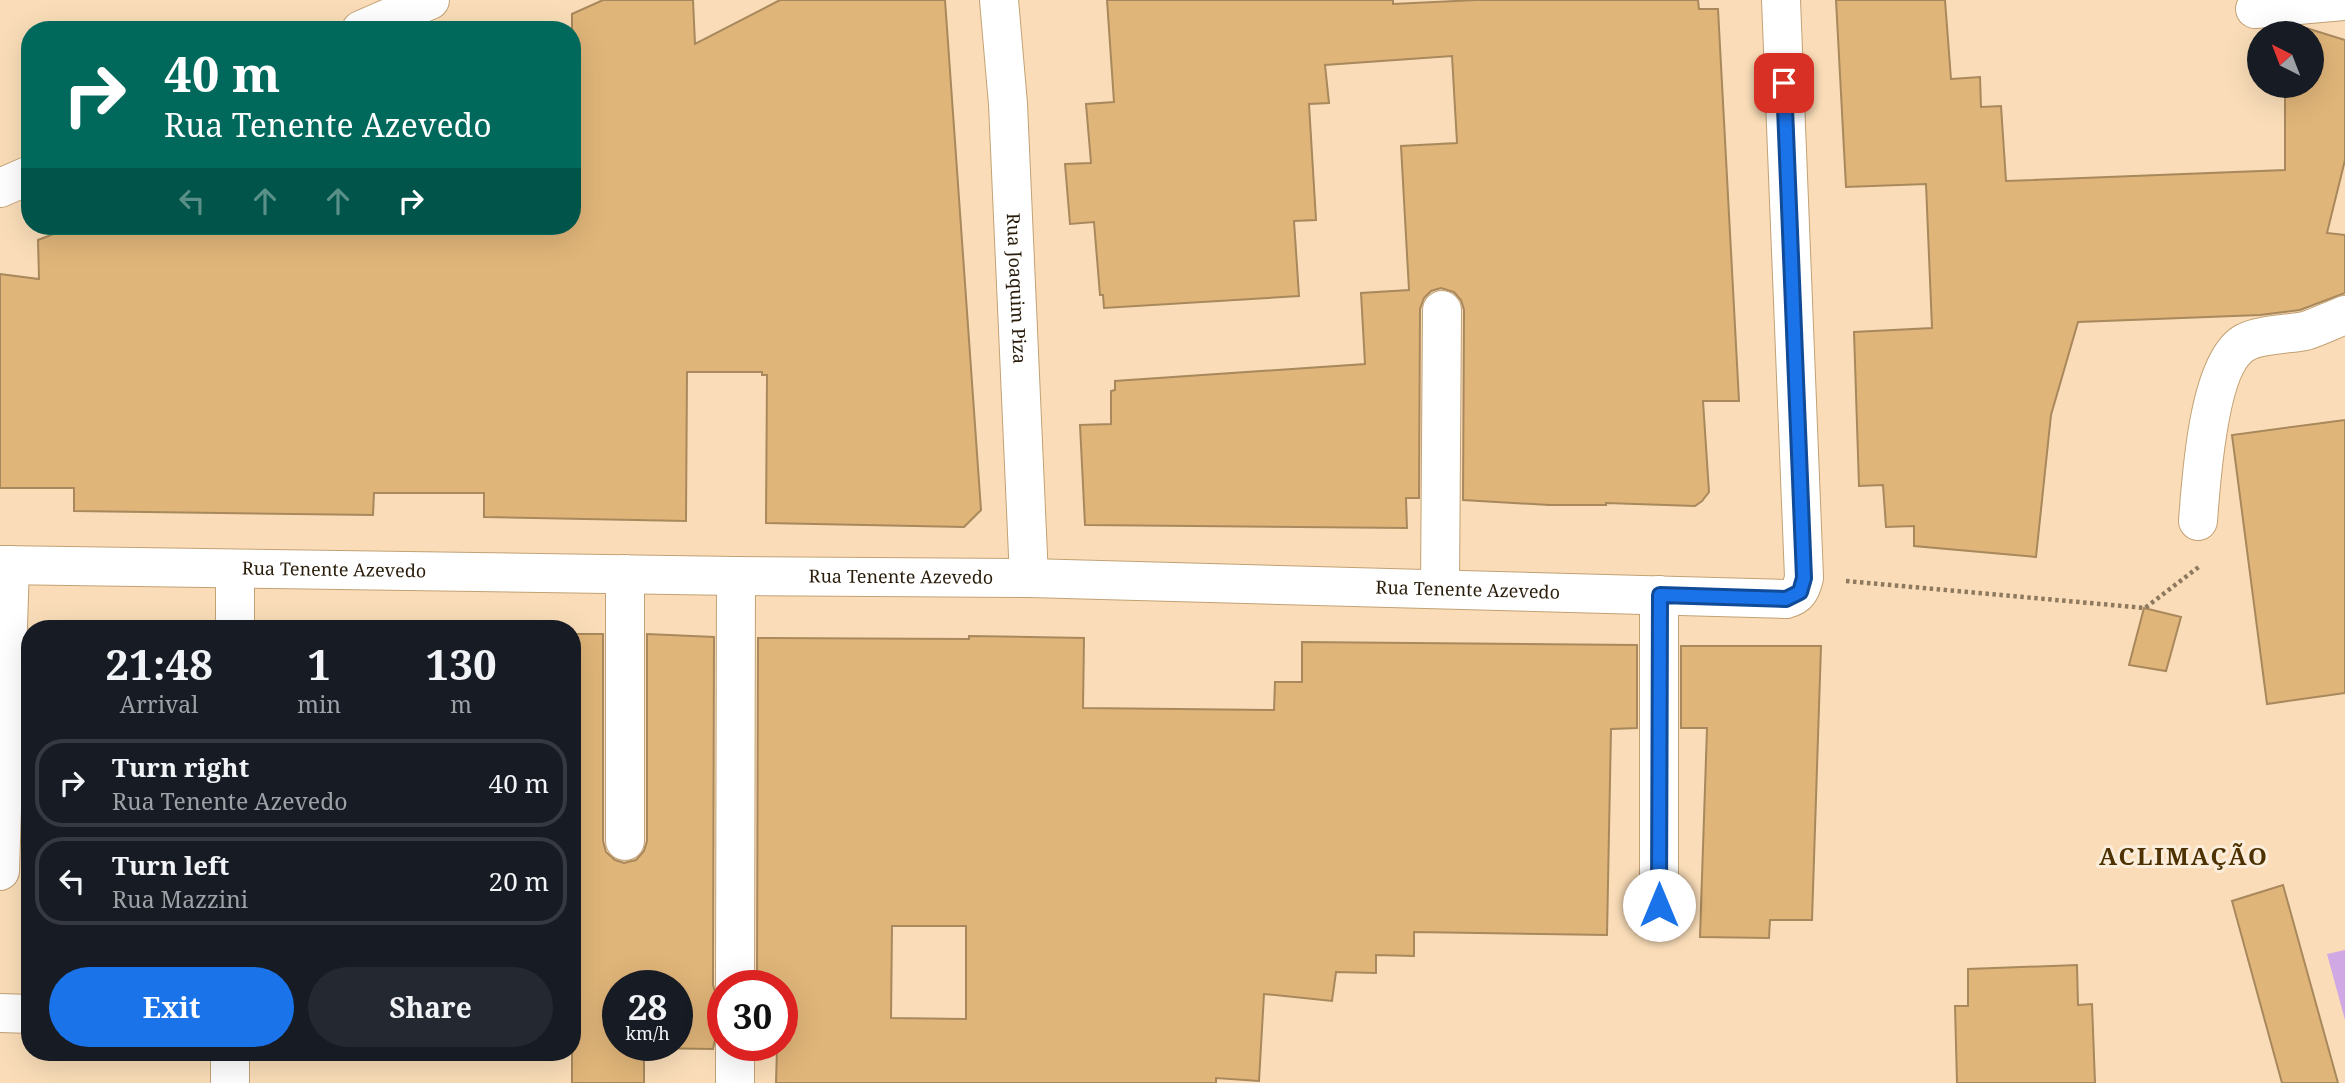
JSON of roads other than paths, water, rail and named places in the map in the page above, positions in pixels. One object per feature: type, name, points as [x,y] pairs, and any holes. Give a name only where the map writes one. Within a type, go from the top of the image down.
[{"type":"street","points":[[382,21],[430,0]]},
{"type":"street","name":"Rua Joaquim Piza","points":[[999,0],[1008,104],[1029,578]]},
{"type":"street","name":"Rua Tenente Azevedo","points":[[5,565],[1029,578],[1786,599],[1802,585],[1781,0]]},
{"type":"street","points":[[2255,9],[2345,1]]},
{"type":"street","points":[[0,188],[21,178]]},
{"type":"street","points":[[1440,589],[1442,310]]},
{"type":"street","points":[[2198,521],[2201,470],[2215,394],[2232,354],[2246,342],[2307,330],[2345,315]]},
{"type":"street","points":[[0,871],[5,565]]},
{"type":"street","points":[[235,569],[235,620]]},
{"type":"street","points":[[625,574],[625,841]]},
{"type":"street","points":[[736,576],[736,970]]},
{"type":"street","points":[[1659,905],[1660,595]]},
{"type":"street","points":[[0,1013],[21,1014]]},
{"type":"street","points":[[230,1061],[230,1083]]},
{"type":"street","points":[[735,1061],[735,1083]]},
{"type":"district","name":"ACLIMAÇÃO","points":[[2184,857]]}]
